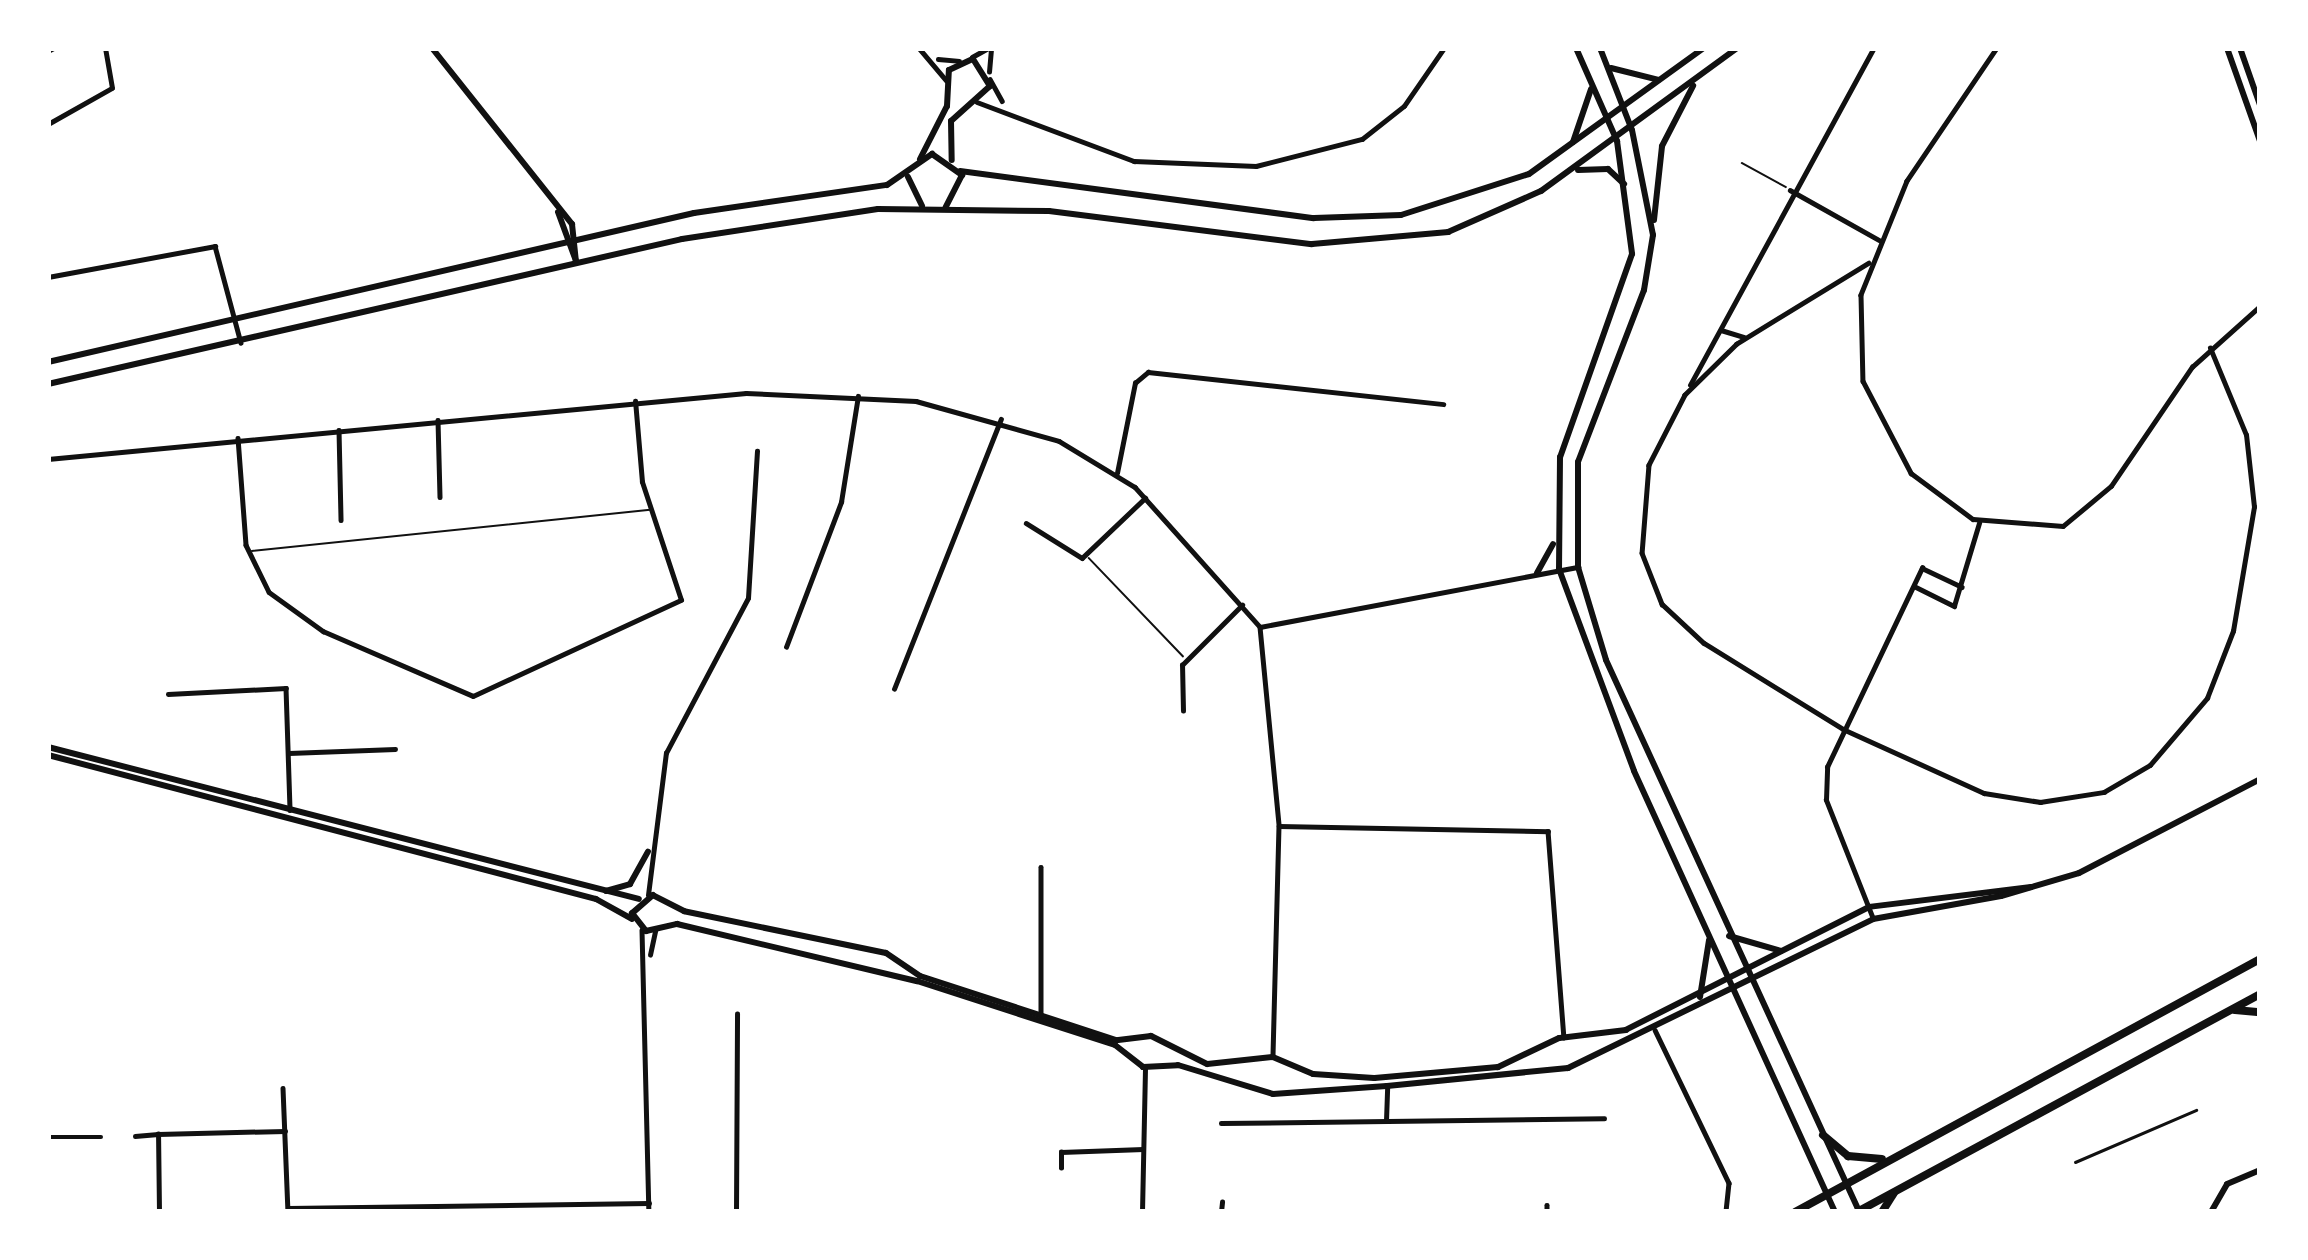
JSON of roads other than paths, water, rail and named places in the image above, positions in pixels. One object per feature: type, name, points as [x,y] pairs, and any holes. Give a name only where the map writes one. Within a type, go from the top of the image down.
[{"type":"highway","points":[[1795,1212],[2260,959]]},
{"type":"highway","points":[[1858,1212],[2260,994]]},
{"type":"highway","points":[[2228,1011],[2260,1012]]},
{"type":"highway","points":[[1823,1136],[1847,1156],[1889,1158]]},
{"type":"highway","points":[[1882,1212],[1896,1190]]},
{"type":"main road","points":[[432,48],[555,202],[577,241],[576,262]]},
{"type":"main road","points":[[1576,48],[1617,141],[1628,190],[1626,284],[1560,458],[1554,541],[1559,568],[1708,932],[1835,1212]]},
{"type":"main road","points":[[1600,48],[1632,130],[1653,236]]},
{"type":"main road","points":[[48,362],[577,241],[909,172],[920,159],[947,90],[946,80],[959,61],[969,59],[989,76],[974,103],[948,126],[952,160],[960,171],[1372,219],[1468,200],[1562,153],[1704,48]]},
{"type":"main road","points":[[48,384],[576,262],[925,208],[1374,244],[1486,219],[1617,141],[1737,48]]},
{"type":"main road","points":[[2227,48],[2260,141]]},
{"type":"main road","points":[[2240,48],[2260,106]]},
{"type":"main road","points":[[1605,62],[1631,81],[1663,80]]},
{"type":"main road","points":[[1700,77],[1662,146],[1653,236],[1579,462],[1578,567],[1606,660],[1858,1212]]},
{"type":"main road","points":[[1562,153],[1586,124],[1590,79]]},
{"type":"main road","points":[[947,90],[974,103]]},
{"type":"main road","points":[[920,159],[952,160]]},
{"type":"main road","points":[[1569,173],[1608,169],[1628,190]]},
{"type":"main road","points":[[946,207],[960,171]]},
{"type":"main road","points":[[909,172],[925,208]]},
{"type":"main road","points":[[555,202],[576,262]]},
{"type":"main road","points":[[1537,574],[1554,541]]},
{"type":"main road","points":[[48,751],[602,892],[648,895],[875,955],[1041,1016],[1161,1047],[1258,1066],[1273,1057],[1333,1077],[1435,1074],[1547,1048],[1564,1037],[1574,1042],[1698,1000],[1869,907],[2031,887]]},
{"type":"main road","points":[[48,751],[596,899],[633,919],[642,930],[658,929],[888,979],[1130,1055],[1145,1067],[1155,1064],[1286,1089],[1388,1086],[1576,1061],[1737,994],[1873,919],[2031,887],[2135,851],[2260,782]]},
{"type":"main road","points":[[602,892],[630,884],[647,852]]},
{"type":"main road","points":[[633,919],[639,898]]},
{"type":"main road","points":[[658,929],[665,903]]},
{"type":"main road","points":[[1698,1000],[1708,932]]},
{"type":"main road","points":[[1729,936],[1757,952],[1790,949]]},
{"type":"main road","points":[[871,975],[875,955]]},
{"type":"main road","points":[[888,979],[896,962]]},
{"type":"main road","points":[[1130,1055],[1134,1040]]},
{"type":"main road","points":[[1574,1042],[1576,1061]]},
{"type":"main road","points":[[1155,1064],[1161,1047]]},
{"type":"main road","points":[[1547,1048],[1554,1066]]},
{"type":"main road","points":[[1258,1066],[1258,1085]]},
{"type":"main road","points":[[1286,1089],[1290,1066]]},
{"type":"main road","points":[[2211,1212],[2260,1160]]},
{"type":"street","points":[[48,124],[112,88],[105,48]]},
{"type":"street","points":[[919,48],[932,57],[946,80]]},
{"type":"street","points":[[969,59],[990,48],[989,76],[1005,105]]},
{"type":"street","points":[[974,103],[1005,105],[1134,161],[1271,164],[1339,149],[1384,124],[1444,48]]},
{"type":"street","points":[[1874,48],[1789,189],[1684,395],[1641,496],[1647,577],[1704,643],[1843,729],[1970,788],[2040,802],[2104,792],[2172,744],[2222,666],[2254,507],[2246,435],[2210,348]]},
{"type":"street","points":[[1996,48],[1869,263],[1859,353],[1873,409],[1911,473],[1979,521],[2024,531],[2080,518],[2210,348],[2260,306]]},
{"type":"street","points":[[932,57],[959,61]]},
{"type":"street","points":[[1789,189],[1879,240]]},
{"type":"street","points":[[48,277],[205,243],[222,257],[241,343]]},
{"type":"street","points":[[1684,395],[1750,337],[1869,263]]},
{"type":"street","points":[[1721,330],[1750,337]]},
{"type":"street","points":[[1117,472],[1135,383],[1148,372],[1443,404]]},
{"type":"street","points":[[786,647],[841,502],[858,396]]},
{"type":"street","points":[[48,459],[635,401],[858,396],[1001,419],[1117,472],[1145,497],[1260,627],[1279,826],[1273,1057]]},
{"type":"street","points":[[238,438],[249,552],[291,611],[473,696],[681,600],[652,509],[635,401]]},
{"type":"street","points":[[894,688],[1001,419]]},
{"type":"street","points":[[438,420],[440,497]]},
{"type":"street","points":[[339,429],[341,520]]},
{"type":"street","points":[[648,895],[647,852],[666,753],[748,598],[757,451]]},
{"type":"street","points":[[1026,523],[1086,554],[1145,497]]},
{"type":"street","points":[[1914,586],[1954,606],[1979,521]]},
{"type":"street","points":[[1260,627],[1578,567]]},
{"type":"street","points":[[1873,919],[1826,800],[1843,729],[1922,568],[1962,587]]},
{"type":"street","points":[[1183,711],[1186,659],[1243,604]]},
{"type":"street","points":[[168,694],[286,688],[290,811]]},
{"type":"street","points":[[289,753],[395,748]]},
{"type":"street","points":[[1279,826],[1548,831],[1564,1037]]},
{"type":"street","points":[[1041,867],[1041,1016]]},
{"type":"street","points":[[649,966],[658,929]]},
{"type":"street","points":[[642,930],[649,966],[649,1212]]},
{"type":"street","points":[[736,1013],[736,1212]]},
{"type":"street","points":[[1655,1030],[1729,1183],[1726,1212]]},
{"type":"street","points":[[1142,1212],[1145,1067]]},
{"type":"street","points":[[1386,1121],[1388,1086]]},
{"type":"street","points":[[283,1088],[288,1210],[649,1202]]},
{"type":"street","points":[[2075,1162],[2196,1110]]},
{"type":"street","points":[[1221,1123],[1604,1118]]},
{"type":"street","points":[[135,1136],[285,1130]]},
{"type":"street","points":[[158,1134],[159,1212]]},
{"type":"street","points":[[48,1191],[48,1137],[101,1137]]},
{"type":"street","points":[[1061,1168],[1061,1152],[1143,1150]]},
{"type":"street","points":[[1221,1212],[1222,1202]]},
{"type":"lane","points":[[1742,163],[1789,189]]},
{"type":"lane","points":[[249,552],[652,509]]},
{"type":"lane","points":[[1086,554],[1186,659]]}]
